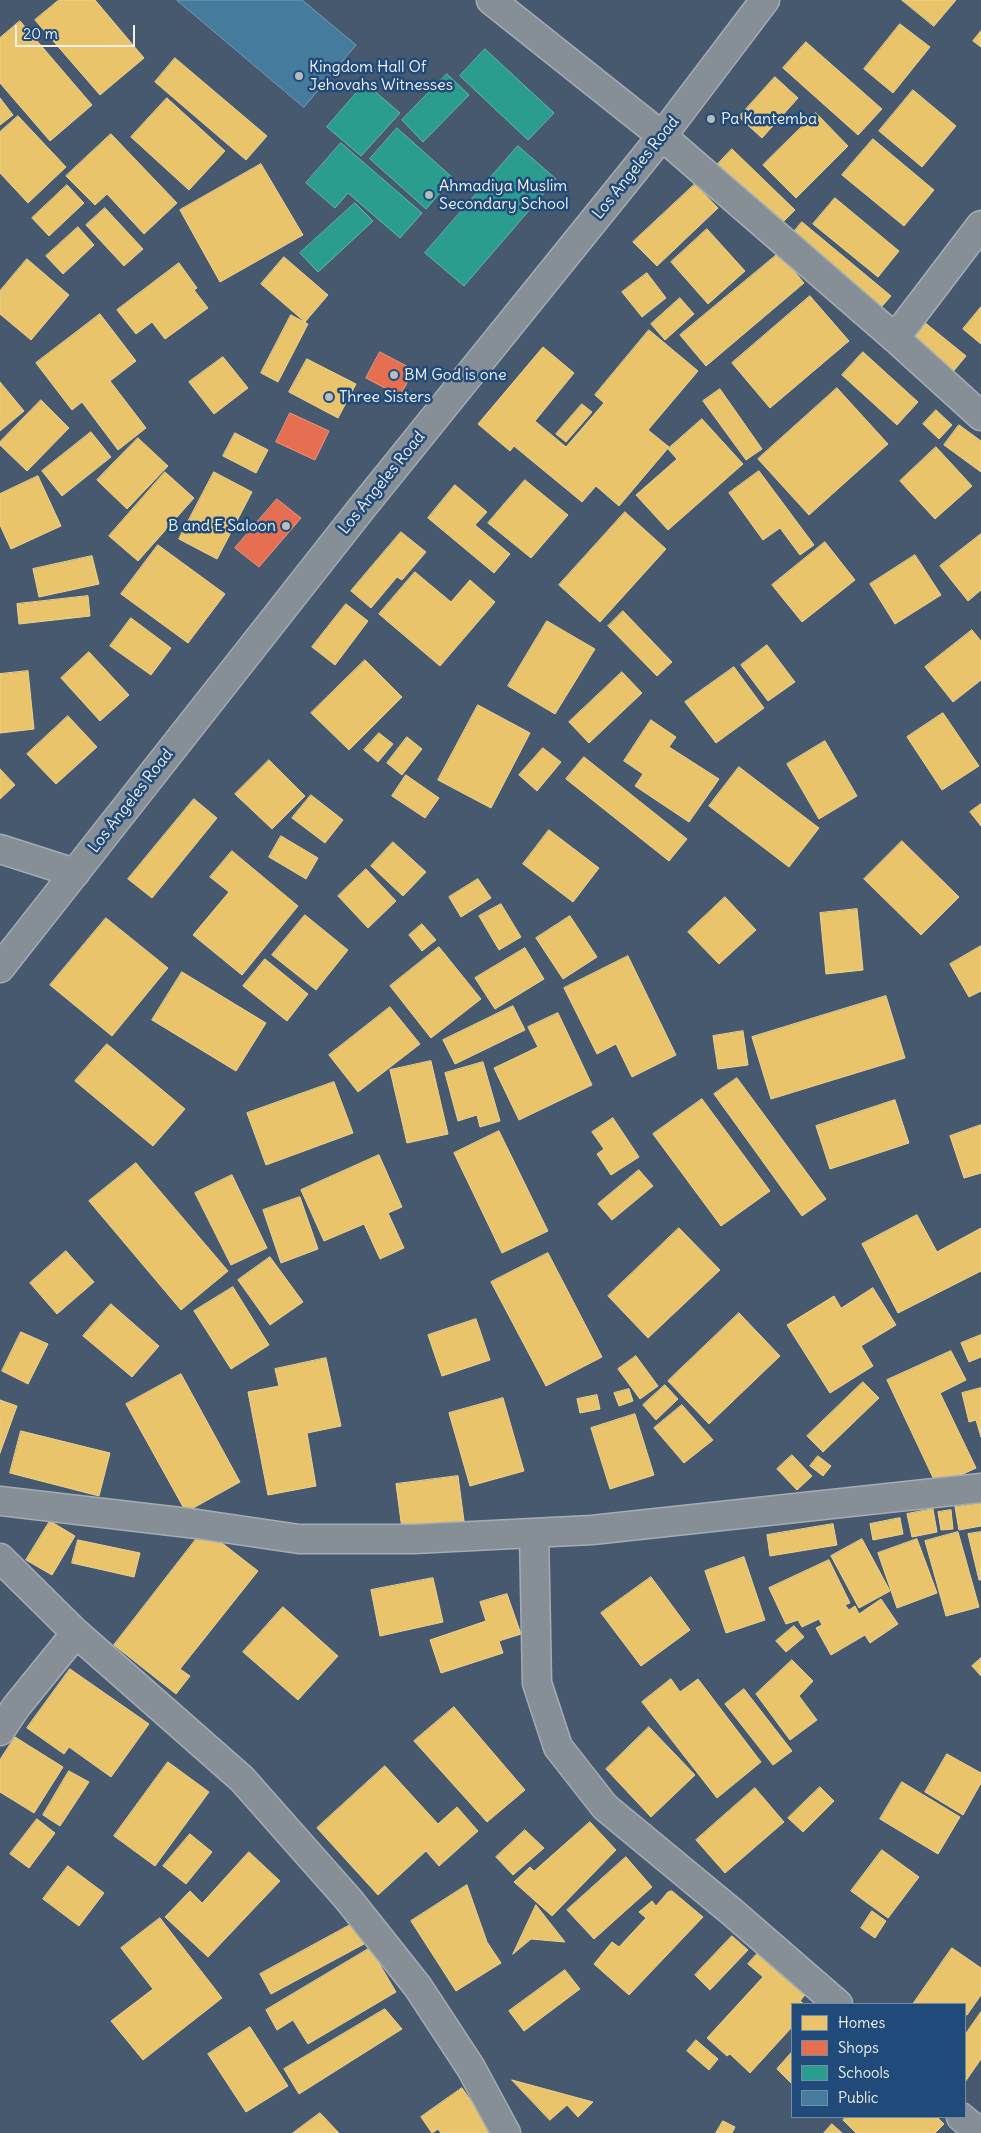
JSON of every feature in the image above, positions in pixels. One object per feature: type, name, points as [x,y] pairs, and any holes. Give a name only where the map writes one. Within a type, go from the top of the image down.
[{"type":"street","points":[[491,0],[662,136],[895,338],[981,416]]},
{"type":"street","name":"Los Angeles Road","points":[[0,968],[361,509],[662,136],[765,0]]},
{"type":"street","points":[[895,338],[981,225]]},
{"type":"street","points":[[0,848],[75,873]]},
{"type":"street","points":[[0,1501],[197,1524],[299,1539],[414,1539],[592,1530],[981,1488]]},
{"type":"street","points":[[534,1533],[537,1683],[558,1747],[605,1807],[747,1925],[837,2003]]},
{"type":"street","points":[[0,1558],[76,1633],[242,1780],[349,1900],[418,1987],[471,2068],[506,2133]]},
{"type":"street","points":[[0,1731],[16,1707],[76,1633]]},
{"type":"street","points":[[962,2118],[980,2133]]},
{"type":"building: Homes","points":[[59,0],[95,0],[144,58],[100,95],[35,20]]},
{"type":"building: Homes","points":[[902,0],[956,0],[934,26]]},
{"type":"building: Homes","points":[[20,21],[92,105],[50,141],[0,83],[0,38]]},
{"type":"building: Homes","points":[[900,24],[930,47],[893,93],[864,69]]},
{"type":"building: Homes","points":[[981,31],[981,47],[973,41]]},
{"type":"building: Homes","points":[[806,42],[882,109],[858,135],[783,68]]},
{"type":"building: Homes","points":[[175,58],[267,136],[246,160],[155,82]]},
{"type":"building: Homes","points":[[775,77],[798,98],[762,138],[739,117]]},
{"type":"building: Homes","points":[[913,90],[956,126],[922,167],[879,131]]},
{"type":"building: Homes","points":[[0,98],[13,115],[0,125]]},
{"type":"building: Homes","points":[[167,98],[225,151],[189,190],[131,137]]},
{"type":"building: Homes","points":[[816,113],[848,146],[796,198],[763,165]]},
{"type":"building: Homes","points":[[18,116],[66,167],[28,203],[0,173],[0,132]]},
{"type":"building: Homes","points":[[111,134],[177,203],[144,234],[107,194],[95,205],[66,176]]},
{"type":"building: Homes","points":[[873,139],[934,190],[904,226],[842,175]]},
{"type":"building: Homes","points":[[732,149],[795,210],[778,227],[716,166]]},
{"type":"building: Homes","points":[[261,164],[303,235],[220,282],[180,210]]},
{"type":"building: Homes","points":[[695,184],[718,208],[657,266],[633,242]]},
{"type":"building: Homes","points":[[67,185],[84,203],[49,236],[32,218]]},
{"type":"building: Homes","points":[[835,198],[899,251],[878,277],[813,224]]},
{"type":"building: Homes","points":[[105,208],[143,249],[124,266],[86,225]]},
{"type":"building: Homes","points":[[802,222],[891,296],[877,312],[788,239]]},
{"type":"building: Homes","points":[[78,227],[94,245],[63,274],[46,256]]},
{"type":"building: Homes","points":[[707,229],[745,271],[708,304],[671,262]]},
{"type":"building: Homes","points":[[779,253],[804,283],[706,366],[680,335]]},
{"type":"building: Homes","points":[[284,257],[328,295],[305,322],[261,284]]},
{"type":"building: Homes","points":[[27,259],[69,295],[31,340],[0,314],[0,291]]},
{"type":"building: Homes","points":[[179,263],[197,288],[194,290],[208,308],[165,339],[152,322],[136,334],[117,310]]},
{"type":"building: Homes","points":[[647,273],[666,298],[642,317],[622,292]]},
{"type":"building: Homes","points":[[810,296],[849,341],[770,408],[732,363]]},
{"type":"building: Homes","points":[[680,298],[694,314],[665,340],[651,324]]},
{"type":"building: Homes","points":[[981,307],[981,344],[963,329]]},
{"type":"building: Homes","points":[[100,314],[136,361],[110,381],[146,428],[118,450],[82,402],[72,410],[36,363]]},
{"type":"building: Homes","points":[[291,315],[308,324],[278,382],[261,373]]},
{"type":"building: Homes","points":[[918,317],[966,356],[952,373],[904,333]]},
{"type":"building: Homes","points":[[649,330],[698,371],[648,430],[669,447],[619,506],[596,486],[582,502],[514,446],[510,451],[478,424],[543,347],[574,373],[535,421],[566,447],[604,403],[595,395]]},
{"type":"building: Homes","points":[[863,352],[918,402],[897,425],[842,375]]},
{"type":"building: Homes","points":[[223,357],[248,388],[214,414],[189,382]]},
{"type":"building: Homes","points":[[307,359],[356,384],[338,418],[289,392]]},
{"type":"building: Homes","points":[[0,382],[24,411],[0,431]]},
{"type":"building: Homes","points":[[837,388],[888,444],[809,515],[758,459]]},
{"type":"building: Homes","points":[[720,389],[762,449],[746,460],[703,401]]},
{"type":"building: Homes","points":[[41,400],[69,428],[27,471],[0,445],[0,442]]},
{"type":"building: Homes","points":[[582,404],[592,412],[566,442],[556,434]]},
{"type":"building: Homes","points":[[936,410],[952,425],[939,439],[923,424]]},
{"type":"building: Homes","points":[[702,419],[743,464],[668,530],[636,495],[677,459],[668,449]]},
{"type":"building: Homes","points":[[959,425],[981,441],[981,472],[944,445]]},
{"type":"building: Homes","points":[[91,432],[111,457],[62,496],[42,471]]},
{"type":"building: Homes","points":[[235,433],[268,450],[256,473],[223,456]]},
{"type":"building: Homes","points":[[138,438],[168,466],[127,509],[97,480]]},
{"type":"building: Homes","points":[[936,447],[972,486],[935,519],[900,481]]},
{"type":"building: Homes","points":[[759,471],[814,545],[800,555],[780,528],[763,540],[729,493]]},
{"type":"building: Homes","points":[[165,472],[194,498],[138,561],[109,536]]},
{"type":"building: Homes","points":[[214,472],[252,492],[217,559],[179,539]]},
{"type":"building: Homes","points":[[38,476],[61,526],[11,549],[0,525],[0,494]]},
{"type":"building: Homes","points":[[525,480],[568,515],[531,558],[488,523]]},
{"type":"building: Homes","points":[[455,485],[487,512],[475,525],[510,554],[494,573],[428,518]]},
{"type":"building: Homes","points":[[625,512],[666,549],[600,622],[559,585]]},
{"type":"building: Homes","points":[[401,532],[426,552],[402,580],[397,577],[371,608],[351,591]]},
{"type":"building: Homes","points":[[981,534],[981,590],[968,601],[940,566]]},
{"type":"building: Homes","points":[[825,542],[855,580],[802,622],[772,585]]},
{"type":"building: Homes","points":[[158,545],[225,594],[188,643],[121,594]]},
{"type":"building: Homes","points":[[915,555],[941,595],[895,624],[870,584]]},
{"type":"building: Homes","points":[[92,556],[99,584],[39,597],[33,569]]},
{"type":"building: Homes","points":[[415,572],[451,602],[470,580],[495,602],[440,666],[379,614]]},
{"type":"building: Homes","points":[[88,596],[90,616],[19,624],[17,604]]},
{"type":"building: Homes","points":[[346,604],[368,621],[335,665],[312,647]]},
{"type":"building: Homes","points":[[623,611],[672,662],[657,676],[608,626]]},
{"type":"building: Homes","points":[[131,618],[171,648],[151,675],[110,646]]},
{"type":"building: Homes","points":[[547,621],[595,649],[555,714],[508,686]]},
{"type":"building: Homes","points":[[972,630],[981,641],[981,680],[953,702],[925,667]]},
{"type":"building: Homes","points":[[767,645],[795,682],[768,701],[741,665]]},
{"type":"building: Homes","points":[[89,652],[129,695],[100,721],[61,678]]},
{"type":"building: Homes","points":[[365,660],[402,697],[349,750],[311,713]]},
{"type":"building: Homes","points":[[734,667],[764,708],[716,743],[685,702]]},
{"type":"building: Homes","points":[[28,671],[34,729],[0,733],[0,674]]},
{"type":"building: Homes","points":[[622,672],[642,693],[589,743],[569,722]]},
{"type":"building: Homes","points":[[478,705],[530,733],[491,808],[438,780]]},
{"type":"building: Homes","points":[[943,713],[979,766],[942,790],[907,737]]},
{"type":"building: Homes","points":[[68,716],[97,747],[56,784],[27,754]]},
{"type":"building: Homes","points":[[651,720],[676,737],[669,747],[719,779],[689,822],[635,786],[643,774],[624,761]]},
{"type":"building: Homes","points":[[379,733],[393,744],[378,762],[364,750]]},
{"type":"building: Homes","points":[[407,737],[422,749],[402,775],[387,763]]},
{"type":"building: Homes","points":[[825,741],[857,796],[819,819],[787,764]]},
{"type":"building: Homes","points":[[543,748],[561,762],[537,791],[519,775]]},
{"type":"building: Homes","points":[[584,757],[687,839],[669,861],[566,779]]},
{"type":"building: Homes","points":[[269,760],[305,796],[272,829],[235,794]]},
{"type":"building: Homes","points":[[739,767],[819,828],[789,867],[709,806]]},
{"type":"building: Homes","points":[[0,769],[15,785],[0,799]]},
{"type":"building: Homes","points":[[406,775],[439,798],[425,818],[392,796]]},
{"type":"building: Homes","points":[[311,795],[343,820],[325,843],[292,818]]},
{"type":"building: Homes","points":[[194,799],[217,818],[152,898],[128,879]]},
{"type":"building: Homes","points":[[981,804],[981,826],[970,812]]},
{"type":"building: Homes","points":[[549,830],[599,868],[573,902],[523,864]]},
{"type":"building: Homes","points":[[281,836],[318,858],[306,879],[269,857]]},
{"type":"building: Homes","points":[[902,841],[959,897],[921,935],[864,879]]},
{"type":"building: Homes","points":[[393,842],[426,872],[403,896],[371,866]]},
{"type":"building: Homes","points":[[232,851],[298,906],[242,975],[193,935],[229,892],[210,877]]},
{"type":"building: Homes","points":[[366,869],[396,901],[368,928],[338,896]]},
{"type":"building: Homes","points":[[478,879],[491,898],[461,917],[449,897]]},
{"type":"building: Homes","points":[[725,897],[756,930],[719,964],[688,932]]},
{"type":"building: Homes","points":[[501,904],[521,937],[499,950],[479,916]]},
{"type":"building: Homes","points":[[857,909],[863,970],[826,974],[820,913]]},
{"type":"building: Homes","points":[[305,915],[348,950],[316,990],[272,955]]},
{"type":"building: Homes","points":[[570,916],[597,957],[563,979],[536,938]]},
{"type":"building: Homes","points":[[106,918],[168,968],[112,1036],[50,985]]},
{"type":"building: Homes","points":[[422,924],[436,940],[422,951],[409,935]]},
{"type":"building: Homes","points":[[981,946],[981,991],[969,997],[950,964]]},
{"type":"building: Homes","points":[[439,947],[481,999],[431,1038],[390,986]]},
{"type":"building: Homes","points":[[525,948],[544,979],[495,1009],[475,978]]},
{"type":"building: Homes","points":[[628,956],[676,1055],[632,1077],[616,1044],[597,1054],[564,988]]},
{"type":"building: Homes","points":[[265,959],[308,994],[287,1021],[243,986]]},
{"type":"building: Homes","points":[[182,972],[266,1023],[236,1071],[152,1020]]},
{"type":"building: Homes","points":[[886,996],[905,1058],[771,1099],[752,1037]]},
{"type":"building: Homes","points":[[513,1006],[525,1030],[455,1064],[443,1040]]},
{"type":"building: Homes","points":[[390,1007],[420,1044],[358,1092],[329,1055]]},
{"type":"building: Homes","points":[[558,1013],[592,1085],[519,1120],[494,1068],[538,1047],[528,1027]]},
{"type":"building: Homes","points":[[743,1031],[748,1065],[718,1069],[713,1036]]},
{"type":"building: Homes","points":[[107,1044],[185,1109],[153,1146],[75,1081]]},
{"type":"building: Homes","points":[[431,1061],[448,1134],[407,1143],[390,1070]]},
{"type":"building: Homes","points":[[483,1062],[500,1121],[480,1127],[477,1115],[458,1121],[445,1073]]},
{"type":"building: Homes","points":[[737,1078],[826,1199],[802,1216],[714,1094]]},
{"type":"building: Homes","points":[[334,1082],[353,1133],[266,1165],[247,1113]]},
{"type":"building: Homes","points":[[702,1099],[770,1191],[721,1226],[653,1134]]},
{"type":"building: Homes","points":[[895,1100],[909,1143],[830,1169],[816,1126]]},
{"type":"building: Homes","points":[[613,1118],[639,1157],[611,1175],[597,1154],[604,1149],[592,1132]]},
{"type":"building: Homes","points":[[981,1125],[981,1173],[964,1178],[950,1136]]},
{"type":"building: Homes","points":[[499,1131],[548,1231],[502,1253],[454,1153]]},
{"type":"building: Homes","points":[[379,1155],[402,1207],[388,1213],[404,1248],[380,1259],[364,1224],[324,1241],[301,1190]]},
{"type":"building: Homes","points":[[136,1163],[228,1271],[181,1310],[89,1201]]},
{"type":"building: Homes","points":[[639,1170],[653,1186],[612,1220],[598,1204]]},
{"type":"building: Homes","points":[[232,1175],[267,1248],[231,1265],[195,1193]]},
{"type":"building: Homes","points":[[300,1197],[318,1249],[281,1263],[263,1210]]},
{"type":"building: Homes","points":[[917,1215],[937,1252],[981,1228],[981,1271],[898,1313],[862,1244]]},
{"type":"building: Homes","points":[[679,1228],[720,1270],[648,1338],[608,1296]]},
{"type":"building: Homes","points":[[66,1251],[94,1282],[57,1314],[30,1283]]},
{"type":"building: Homes","points":[[548,1253],[602,1357],[546,1386],[491,1282]]},
{"type":"building: Homes","points":[[270,1257],[303,1302],[270,1325],[238,1280]]},
{"type":"building: Homes","points":[[233,1287],[269,1345],[231,1369],[194,1311]]},
{"type":"building: Homes","points":[[873,1288],[896,1325],[861,1346],[873,1366],[830,1393],[787,1325],[834,1296],[841,1308]]},
{"type":"building: Homes","points":[[111,1304],[159,1346],[132,1377],[83,1336]]},
{"type":"building: Homes","points":[[739,1313],[780,1356],[709,1424],[668,1381]]},
{"type":"building: Homes","points":[[476,1319],[490,1360],[442,1376],[428,1335]]},
{"type":"building: Homes","points":[[21,1332],[48,1344],[28,1384],[2,1371]]},
{"type":"building: Homes","points":[[981,1335],[981,1357],[969,1362],[961,1343]]},
{"type":"building: Homes","points":[[951,1351],[966,1380],[940,1393],[976,1468],[937,1486],[887,1380]]},
{"type":"building: Homes","points":[[636,1356],[658,1386],[640,1399],[618,1369]]},
{"type":"building: Homes","points":[[326,1358],[341,1426],[307,1433],[316,1486],[268,1495],[248,1392],[279,1386],[275,1369]]},
{"type":"building: Homes","points":[[181,1374],[240,1482],[186,1512],[126,1404]]},
{"type":"building: Homes","points":[[863,1382],[879,1398],[823,1452],[807,1436]]},
{"type":"building: Homes","points":[[665,1385],[678,1399],[656,1420],[643,1405]]},
{"type":"building: Homes","points":[[981,1388],[981,1437],[976,1420],[969,1422],[962,1393]]},
{"type":"building: Homes","points":[[629,1389],[633,1401],[619,1406],[614,1393]]},
{"type":"building: Homes","points":[[597,1395],[600,1409],[580,1413],[577,1399]]},
{"type":"building: Homes","points":[[503,1398],[524,1471],[470,1486],[449,1413]]},
{"type":"building: Homes","points":[[0,1400],[17,1406],[0,1453]]},
{"type":"building: Homes","points":[[682,1405],[713,1440],[684,1463],[654,1428]]},
{"type":"building: Homes","points":[[635,1414],[654,1475],[610,1489],[591,1428]]},
{"type":"building: Homes","points":[[21,1431],[110,1453],[99,1496],[10,1473]]},
{"type":"building: Homes","points":[[792,1455],[812,1476],[797,1490],[777,1469]]},
{"type":"building: Homes","points":[[818,1456],[831,1466],[823,1476],[810,1466]]},
{"type":"building: Homes","points":[[458,1476],[464,1521],[402,1529],[396,1484]]},
{"type":"building: Homes","points":[[981,1503],[981,1526],[959,1530],[955,1507]]},
{"type":"building: Homes","points":[[933,1509],[937,1532],[912,1537],[907,1514]]},
{"type":"building: Homes","points":[[951,1510],[953,1529],[941,1530],[938,1512]]},
{"type":"building: Homes","points":[[900,1518],[903,1534],[873,1540],[870,1524]]},
{"type":"building: Homes","points":[[50,1521],[75,1536],[52,1575],[26,1560]]},
{"type":"building: Homes","points":[[833,1524],[837,1545],[770,1556],[767,1535]]},
{"type":"building: Homes","points":[[204,1529],[258,1571],[180,1669],[190,1676],[176,1694],[114,1645]]},
{"type":"building: Homes","points":[[958,1532],[979,1607],[946,1616],[925,1541]]},
{"type":"building: Homes","points":[[981,1532],[981,1580],[979,1580],[968,1534]]},
{"type":"building: Homes","points":[[862,1539],[890,1591],[859,1608],[831,1556]]},
{"type":"building: Homes","points":[[917,1539],[937,1593],[897,1608],[878,1553]]},
{"type":"building: Homes","points":[[78,1540],[140,1553],[134,1577],[72,1563]]},
{"type":"building: Homes","points":[[744,1557],[765,1620],[726,1633],[705,1571]]},
{"type":"building: Homes","points":[[829,1560],[850,1603],[845,1605],[849,1610],[855,1606],[859,1614],[881,1599],[898,1624],[870,1643],[865,1635],[831,1655],[816,1628],[822,1625],[819,1619],[802,1627],[798,1620],[786,1624],[769,1588]]},
{"type":"building: Homes","points":[[651,1577],[690,1630],[641,1666],[601,1613]]},
{"type":"building: Homes","points":[[433,1578],[443,1622],[380,1636],[371,1590]]},
{"type":"building: Homes","points":[[507,1594],[521,1634],[499,1641],[503,1653],[441,1673],[430,1640],[486,1621],[480,1602]]},
{"type":"building: Homes","points":[[283,1607],[338,1656],[298,1700],[243,1652]]},
{"type":"building: Homes","points":[[794,1626],[804,1637],[786,1652],[776,1641]]},
{"type":"building: Homes","points":[[981,1658],[981,1676],[972,1666]]},
{"type":"building: Homes","points":[[792,1660],[813,1681],[799,1696],[817,1720],[790,1740],[756,1694]]},
{"type":"building: Homes","points":[[70,1669],[149,1724],[111,1777],[69,1747],[64,1754],[27,1728]]},
{"type":"building: Homes","points":[[671,1679],[680,1692],[698,1679],[761,1762],[717,1798],[642,1702]]},
{"type":"building: Homes","points":[[744,1689],[792,1751],[773,1765],[725,1704]]},
{"type":"building: Homes","points":[[454,1707],[525,1790],[487,1822],[414,1741]]},
{"type":"building: Homes","points":[[649,1727],[695,1775],[651,1817],[606,1769]]},
{"type":"building: Homes","points":[[15,1737],[63,1767],[34,1813],[0,1792],[0,1760]]},
{"type":"building: Homes","points":[[947,1754],[981,1773],[981,1783],[963,1815],[925,1792]]},
{"type":"building: Homes","points":[[168,1762],[209,1792],[155,1866],[114,1836]]},
{"type":"building: Homes","points":[[385,1766],[438,1824],[457,1807],[478,1831],[439,1866],[426,1851],[378,1895],[317,1828]]},
{"type":"building: Homes","points":[[69,1771],[89,1782],[60,1826],[43,1815]]},
{"type":"building: Homes","points":[[902,1782],[960,1817],[938,1854],[880,1819]]},
{"type":"building: Homes","points":[[820,1787],[834,1801],[803,1832],[788,1818]]},
{"type":"building: Homes","points":[[755,1788],[784,1822],[725,1873],[696,1840]]},
{"type":"building: Homes","points":[[37,1819],[55,1833],[29,1868],[10,1854]]},
{"type":"building: Homes","points":[[590,1822],[616,1850],[552,1916],[514,1882],[530,1867],[534,1871]]},
{"type":"building: Homes","points":[[525,1830],[544,1848],[513,1875],[496,1857]]},
{"type":"building: Homes","points":[[190,1834],[212,1852],[186,1884],[163,1866]]},
{"type":"building: Homes","points":[[882,1850],[919,1877],[888,1918],[851,1891]]},
{"type":"building: Homes","points":[[249,1852],[280,1881],[208,1957],[165,1917],[190,1891],[202,1903]]},
{"type":"building: Homes","points":[[626,1857],[652,1887],[594,1939],[567,1910]]},
{"type":"building: Homes","points":[[68,1866],[104,1893],[79,1926],[43,1899]]},
{"type":"building: Homes","points":[[467,1885],[487,1942],[501,1963],[456,1991],[411,1921]]},
{"type":"building: Homes","points":[[672,1891],[703,1917],[629,1995],[594,1964],[612,1942],[619,1947],[646,1918],[639,1912],[652,1901],[656,1906],[668,1892]]},
{"type":"building: Homes","points":[[536,1905],[565,1942],[531,1939],[513,1954]]},
{"type":"building: Homes","points":[[872,1911],[886,1921],[875,1938],[861,1928]]},
{"type":"building: Homes","points":[[160,1918],[222,1998],[143,2060],[111,2021],[153,1989],[121,1948]]},
{"type":"building: Homes","points":[[352,1924],[364,1944],[271,1994],[260,1974]]},
{"type":"building: Homes","points":[[732,1936],[748,1950],[710,1990],[695,1975]]},
{"type":"building: Homes","points":[[763,1947],[812,1986],[800,2001],[803,2003],[791,2003],[791,2028],[750,2073],[730,2054],[727,2056],[707,2038],[763,1977],[748,1964]]},
{"type":"building: Homes","points":[[370,1948],[396,1992],[308,2044],[293,2020],[277,2030],[266,2010]]},
{"type":"building: Homes","points":[[952,1948],[981,1968],[981,1995],[967,2015],[966,2003],[914,2003]]},
{"type":"building: Homes","points":[[565,1970],[580,1989],[524,2031],[509,2011]]},
{"type":"building: Homes","points":[[385,2009],[402,2029],[299,2094],[284,2069]]},
{"type":"building: Homes","points":[[981,2012],[981,2059],[966,2081],[966,2034]]},
{"type":"building: Homes","points":[[250,2027],[288,2086],[246,2112],[208,2054]]},
{"type":"building: Homes","points":[[696,2040],[718,2059],[709,2070],[687,2051]]},
{"type":"building: Homes","points":[[791,2053],[791,2083],[777,2069]]},
{"type":"building: Homes","points":[[512,2080],[593,2102],[578,2117],[567,2105],[550,2120]]},
{"type":"building: Homes","points":[[462,2088],[493,2133],[441,2133],[438,2129],[432,2133],[421,2117]]},
{"type":"building: Homes","points":[[320,2113],[339,2133],[293,2133]]},
{"type":"building: Homes","points":[[845,2118],[938,2118],[944,2124],[935,2133],[856,2133],[843,2120]]},
{"type":"building: Homes","points":[[723,2121],[735,2127],[732,2133],[716,2133]]},
{"type":"building: Homes","points":[[832,2124],[842,2133],[824,2133]]},
{"type":"building: Shops","points":[[380,352],[414,370],[400,396],[366,378]]},
{"type":"building: Shops","points":[[290,413],[329,431],[315,460],[276,442]]},
{"type":"building: Shops","points":[[277,499],[301,518],[259,567],[235,548]]},
{"type":"building: Schools","points":[[485,49],[554,113],[528,140],[460,76]]},
{"type":"building: Schools","points":[[447,74],[469,95],[423,142],[402,120]]},
{"type":"building: Schools","points":[[365,83],[400,113],[361,156],[327,127]]},
{"type":"building: Schools","points":[[397,128],[453,178],[426,209],[370,159]]},
{"type":"building: Schools","points":[[341,143],[422,213],[400,238],[348,193],[335,208],[306,183]]},
{"type":"building: Schools","points":[[518,146],[556,179],[464,286],[425,253]]},
{"type":"building: Schools","points":[[355,203],[373,221],[318,272],[300,253]]},
{"type":"building: Public","name":"Kingdom Hall Of Jehovahs Witnesses","points":[[177,0],[302,0],[356,45],[304,107]]},
{"type":"place","name":"Kingdom Hall Of Jehovahs Witnesses","points":[[299,76]]},
{"type":"place","name":"Pa Kantemba","points":[[711,119]]},
{"type":"place","name":"Ahmadiya Muslim Secondary School","points":[[429,195]]},
{"type":"place","name":"BM God is one","points":[[394,375]]},
{"type":"place","name":"Three Sisters","points":[[329,397]]},
{"type":"place","name":"B and E Saloon","points":[[286,526]]}]
